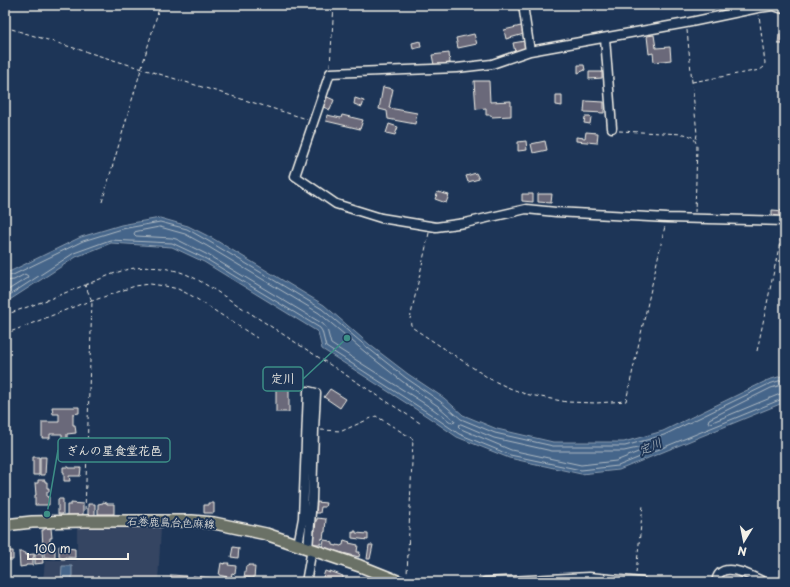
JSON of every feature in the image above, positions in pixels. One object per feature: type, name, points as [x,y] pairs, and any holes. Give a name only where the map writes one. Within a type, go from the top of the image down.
[{"type":"main road","name":"石巻鹿島台色麻線","points":[[5,525],[32,522],[85,521],[192,521],[214,523],[266,534],[360,566],[403,578]]},
{"type":"street","points":[[523,5],[530,51]]},
{"type":"street","points":[[784,221],[667,218],[526,209],[464,223],[436,227],[381,218],[336,204],[295,176],[330,73],[458,68],[492,64],[530,51],[686,23],[758,8],[772,6],[785,9]]},
{"type":"street","points":[[605,38],[612,128]]},
{"type":"street","points":[[306,547],[312,500],[316,393],[308,391],[303,518],[306,547],[306,582]]},
{"type":"street","points":[[716,582],[721,571],[736,570],[764,582]]},
{"type":"street","points":[[486,582],[589,577],[639,582]]},
{"type":"path","points":[[102,202],[160,5]]},
{"type":"path","points":[[330,73],[334,5]]},
{"type":"path","points":[[692,82],[760,70],[764,67],[765,63],[758,8]]},
{"type":"path","points":[[686,23],[697,134],[695,219]]},
{"type":"path","points":[[5,27],[313,121]]},
{"type":"path","points":[[612,128],[619,131],[684,134],[691,136],[696,141]]},
{"type":"path","points":[[430,226],[410,319],[413,328],[490,378],[507,387],[525,394],[544,398],[567,402],[596,403],[626,401],[667,218]]},
{"type":"path","points":[[757,351],[784,221]]},
{"type":"path","points":[[5,315],[119,272],[134,268],[150,267],[178,271],[192,276],[213,289],[420,423]]},
{"type":"path","points":[[5,334],[81,304],[135,286],[150,284],[178,289],[192,296],[257,338]]},
{"type":"path","points":[[85,285],[92,301],[85,521]]},
{"type":"path","points":[[314,430],[342,431],[376,416],[413,439],[403,578]]},
{"type":"path","points":[[639,582],[643,505]]},
{"type":"shaded area","points":[[77,527],[161,528],[158,582],[43,582],[45,560],[77,560]]},
{"type":"water","points":[[160,218],[188,226],[212,238],[324,305],[370,345],[408,374],[444,398],[463,415],[497,429],[553,442],[624,442],[663,431],[768,380],[785,375],[785,402],[619,470],[581,474],[509,458],[457,437],[322,349],[318,332],[204,262],[172,247],[111,243],[76,257],[5,303],[5,273],[81,237],[121,225]]},
{"type":"water","points":[[62,566],[72,566],[72,582],[61,582]]},
{"type":"building","points":[[521,26],[524,34],[506,39],[504,30]]},
{"type":"building","points":[[474,34],[477,44],[458,48],[456,38]]},
{"type":"building","points":[[779,34],[784,35],[783,44],[778,44]]},
{"type":"building","points":[[654,35],[656,48],[670,47],[671,60],[654,62],[653,53],[649,54],[647,36]]},
{"type":"building","points":[[420,41],[421,47],[413,49],[412,43]]},
{"type":"building","points":[[525,41],[526,50],[515,52],[513,43]]},
{"type":"building","points":[[449,53],[450,63],[434,65],[432,55]]},
{"type":"building","points":[[578,65],[584,65],[585,70],[578,73]]},
{"type":"building","points":[[589,72],[602,72],[602,78],[589,79]]},
{"type":"building","points":[[474,81],[489,81],[490,102],[511,101],[511,116],[492,117],[491,115],[486,115],[486,108],[476,109]]},
{"type":"building","points":[[383,87],[393,89],[389,108],[417,113],[415,124],[388,119],[387,111],[379,109]]},
{"type":"building","points":[[556,95],[562,95],[562,106],[556,105]]},
{"type":"building","points":[[325,96],[334,100],[330,110],[321,106]]},
{"type":"building","points":[[355,98],[364,101],[362,107],[354,104]]},
{"type":"building","points":[[585,101],[604,102],[604,113],[584,112]]},
{"type":"building","points":[[327,115],[341,118],[342,115],[363,120],[360,129],[326,121]]},
{"type":"building","points":[[585,117],[591,117],[590,124],[584,123]]},
{"type":"building","points":[[389,124],[398,127],[395,135],[386,133]]},
{"type":"building","points":[[586,132],[598,133],[597,143],[576,141],[576,137],[585,138]]},
{"type":"building","points":[[526,141],[527,150],[518,151],[518,142]]},
{"type":"building","points":[[545,141],[547,150],[533,153],[531,144]]},
{"type":"building","points":[[476,173],[479,179],[468,182],[466,176]]},
{"type":"building","points":[[438,192],[449,195],[446,203],[435,199]]},
{"type":"building","points":[[522,194],[533,194],[533,202],[522,201]]},
{"type":"building","points":[[538,194],[552,194],[551,203],[538,202]]},
{"type":"building","points":[[772,210],[785,211],[785,217],[772,215]]},
{"type":"building","points":[[276,388],[289,388],[289,412],[276,412]]},
{"type":"building","points":[[330,389],[346,399],[340,408],[324,397]]},
{"type":"building","points":[[52,407],[79,407],[79,413],[73,414],[73,425],[75,425],[76,433],[67,434],[67,439],[62,439],[62,434],[50,434],[50,438],[42,438],[42,422],[59,422],[59,414],[53,414]]},
{"type":"building","points":[[33,457],[39,457],[39,475],[33,475]]},
{"type":"building","points":[[40,457],[46,457],[45,475],[40,475]]},
{"type":"building","points":[[63,467],[81,468],[80,476],[69,476],[70,481],[64,481]]},
{"type":"building","points":[[38,480],[45,480],[45,482],[47,482],[47,488],[49,488],[47,497],[49,497],[49,505],[35,505],[35,483],[38,483]]},
{"type":"building","points":[[58,499],[63,499],[63,514],[58,514]]},
{"type":"building","points":[[103,502],[107,504],[114,504],[114,514],[98,514],[98,504]]},
{"type":"building","points":[[317,502],[326,503],[325,507],[321,507],[320,513],[316,513]]},
{"type":"building","points":[[71,503],[83,504],[83,515],[67,515],[67,505],[71,505]]},
{"type":"building","points":[[208,503],[214,503],[214,513],[204,513],[204,505],[208,505]]},
{"type":"building","points":[[88,504],[95,504],[95,515],[88,515]]},
{"type":"building","points":[[317,518],[326,519],[325,532],[321,544],[313,544],[314,531]]},
{"type":"building","points":[[51,528],[52,538],[50,538],[50,547],[43,547],[42,530]]},
{"type":"building","points":[[354,531],[356,531],[356,533],[368,534],[368,540],[352,538],[352,532],[354,533]]},
{"type":"building","points":[[324,540],[330,541],[333,545],[337,546],[343,545],[344,540],[358,545],[357,552],[360,552],[359,557],[322,548]]},
{"type":"building","points":[[369,545],[373,545],[370,559],[367,559]]},
{"type":"building","points":[[59,546],[75,549],[75,558],[65,557],[65,559],[61,559],[61,557],[59,557]]},
{"type":"building","points":[[233,547],[239,548],[238,558],[231,557]]},
{"type":"building","points":[[44,548],[55,549],[55,558],[44,557]]},
{"type":"building","points":[[5,551],[13,551],[13,560],[5,560]]},
{"type":"building","points":[[19,552],[24,552],[26,555],[34,554],[33,565],[20,567]]},
{"type":"building","points":[[35,553],[42,553],[43,563],[35,564]]},
{"type":"building","points":[[221,563],[229,563],[228,565],[236,566],[235,574],[232,573],[231,578],[219,575]]},
{"type":"building","points":[[253,565],[253,567],[255,567],[254,578],[244,577],[246,566]]},
{"type":"building","points":[[325,571],[330,573],[330,571],[343,576],[343,582],[327,582],[322,580]]},
{"type":"building","points":[[171,575],[186,576],[185,582],[171,582]]},
{"type":"building","points":[[193,576],[210,578],[209,582],[193,582]]},
{"type":"place","name":"定川","points":[[347,338]]},
{"type":"place","name":"ぎんの星食堂花邑","points":[[47,514]]}]
